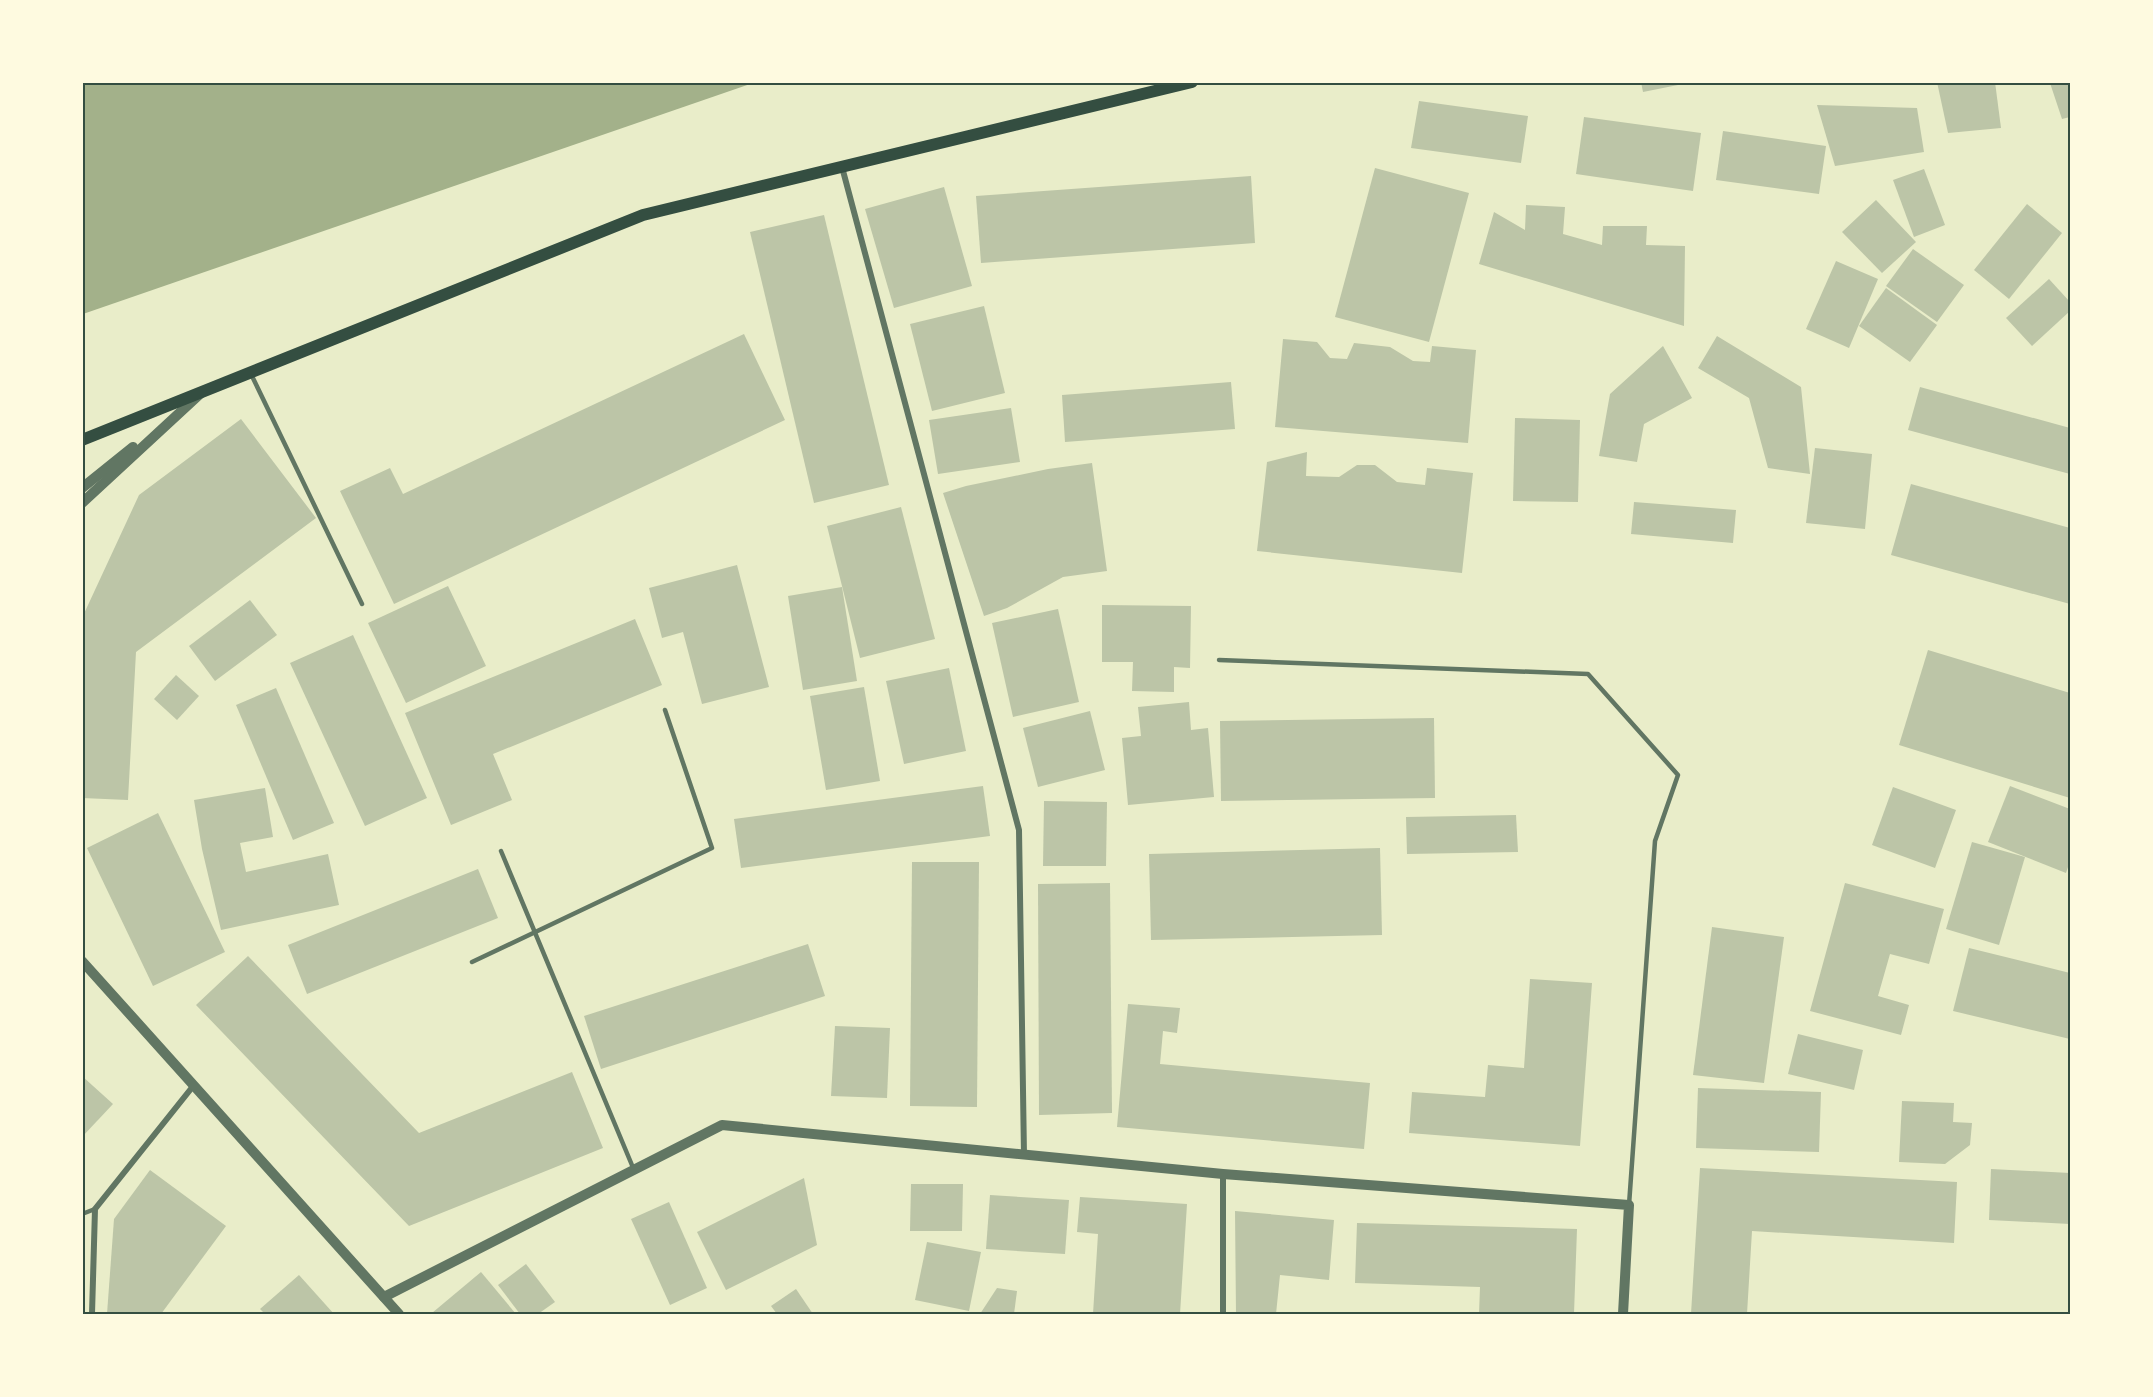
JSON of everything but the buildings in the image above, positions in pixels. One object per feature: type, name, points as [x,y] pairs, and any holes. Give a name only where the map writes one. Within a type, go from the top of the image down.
[{"type":"main road","points":[[82,440],[643,215],[1192,82]]},
{"type":"street","points":[[842,167],[1019,830],[1024,1155]]},
{"type":"street","points":[[82,488],[206,389]]},
{"type":"street","points":[[82,503],[206,389]]},
{"type":"street","points":[[82,961],[399,1314]]},
{"type":"street","points":[[92,1314],[95,1209],[194,1085]]},
{"type":"street","points":[[384,1298],[723,1125],[1223,1174],[1629,1205],[1623,1314]]},
{"type":"street","points":[[1223,1174],[1223,1314]]},
{"type":"lane","points":[[250,371],[362,603]]},
{"type":"lane","points":[[1219,660],[1588,674],[1678,775],[1655,841],[1629,1205]]},
{"type":"lane","points":[[472,962],[712,848],[665,710]]},
{"type":"lane","points":[[501,851],[634,1170]]},
{"type":"lane","points":[[82,1214],[95,1209]]},
{"type":"shaded area","points":[[83,82],[753,82],[753,83],[83,314]]}]
